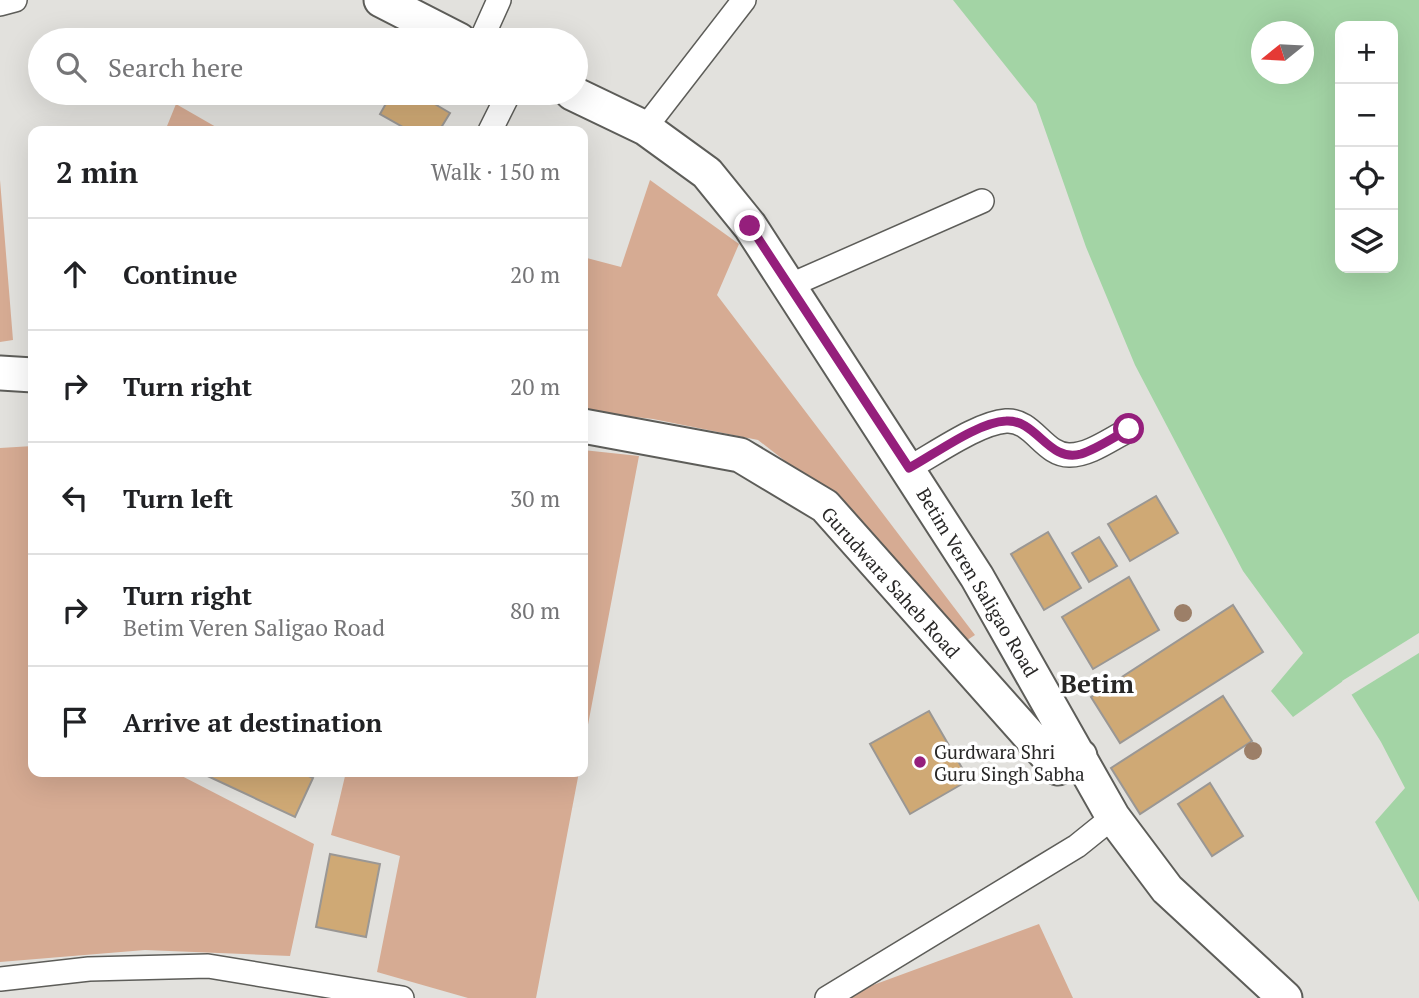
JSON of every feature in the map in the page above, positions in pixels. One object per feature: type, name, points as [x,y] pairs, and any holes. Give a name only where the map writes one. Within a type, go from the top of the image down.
[{"type":"main road","points":[[382,0],[435,28]]},
{"type":"main road","name":"Betim Veren Saligao Road","points":[[588,101],[645,128],[707,173],[750,226],[909,468],[1080,756],[1113,817],[1167,889],[1285,998]]},
{"type":"main road","points":[[0,373],[28,375]]},
{"type":"main road","name":"Gurudwara Saheb Road","points":[[588,427],[740,455],[825,506],[1058,768],[1080,756]]},
{"type":"street","points":[[0,4],[15,0]]},
{"type":"street","points":[[486,28],[499,0]]},
{"type":"street","points":[[645,128],[744,0]]},
{"type":"street","points":[[492,126],[503,105]]},
{"type":"street","points":[[791,285],[982,201]]},
{"type":"street","points":[[909,468],[988,425],[1008,421],[1026,426],[1050,448],[1067,456],[1082,453],[1129,429]]},
{"type":"street","points":[[827,998],[1077,846],[1113,817]]},
{"type":"street","points":[[0,979],[89,969],[208,966],[402,998]]},
{"type":"shaded area","points":[[953,0],[1419,0],[1419,902],[1375,822],[1405,788],[1381,742],[1343,681],[1293,717],[1271,691],[1303,653],[1243,571],[1135,365],[1086,247],[1036,104]]},
{"type":"shaded area","points":[[178,105],[214,126],[167,126]]},
{"type":"shaded area","points":[[0,180],[13,340],[0,342]]},
{"type":"shaded area","points":[[650,180],[739,244],[717,295],[975,635],[961,644],[857,517],[758,440],[653,419],[588,412],[588,258],[621,267]]},
{"type":"shaded area","points":[[28,446],[28,777],[184,777],[314,844],[290,956],[145,950],[0,962],[0,448]]},
{"type":"shaded area","points":[[588,451],[639,456],[588,725]]},
{"type":"shaded area","points":[[345,777],[578,777],[536,998],[468,998],[377,972],[400,856],[331,835]]},
{"type":"shaded area","points":[[1039,924],[1073,998],[848,998],[846,995]]},
{"type":"pier","points":[[1419,633],[1419,653],[1351,695],[1342,681]]},
{"type":"building","points":[[385,105],[436,105],[450,113],[442,126],[401,126],[380,114]]},
{"type":"building","points":[[1156,496],[1178,533],[1130,561],[1108,524]]},
{"type":"building","points":[[1048,532],[1081,588],[1044,610],[1011,554]]},
{"type":"building","points":[[1099,537],[1117,566],[1089,582],[1072,553]]},
{"type":"building","points":[[1129,577],[1159,630],[1093,669],[1062,617]]},
{"type":"building","points":[[1233,605],[1263,652],[1120,743],[1091,697]]},
{"type":"building","points":[[1223,696],[1252,741],[1140,814],[1111,768]]},
{"type":"building","name":"Gurdwara Shri Guru Singh Sabha","points":[[929,711],[969,780],[910,814],[870,744]]},
{"type":"building","points":[[210,777],[313,778],[295,817]]},
{"type":"building","points":[[1210,783],[1243,836],[1212,856],[1178,804]]},
{"type":"building","points":[[330,854],[380,864],[366,937],[316,927]]},
{"type":"place","name":"Gurdwara Shri Guru Singh Sabha","points":[[920,762]]},
{"type":"district","name":"Betim","points":[[1097,683]]},
{"type":"route","points":[[750,226],[909,468],[988,425],[1008,421],[1026,426],[1050,448],[1067,456],[1082,453],[1129,429]]}]
